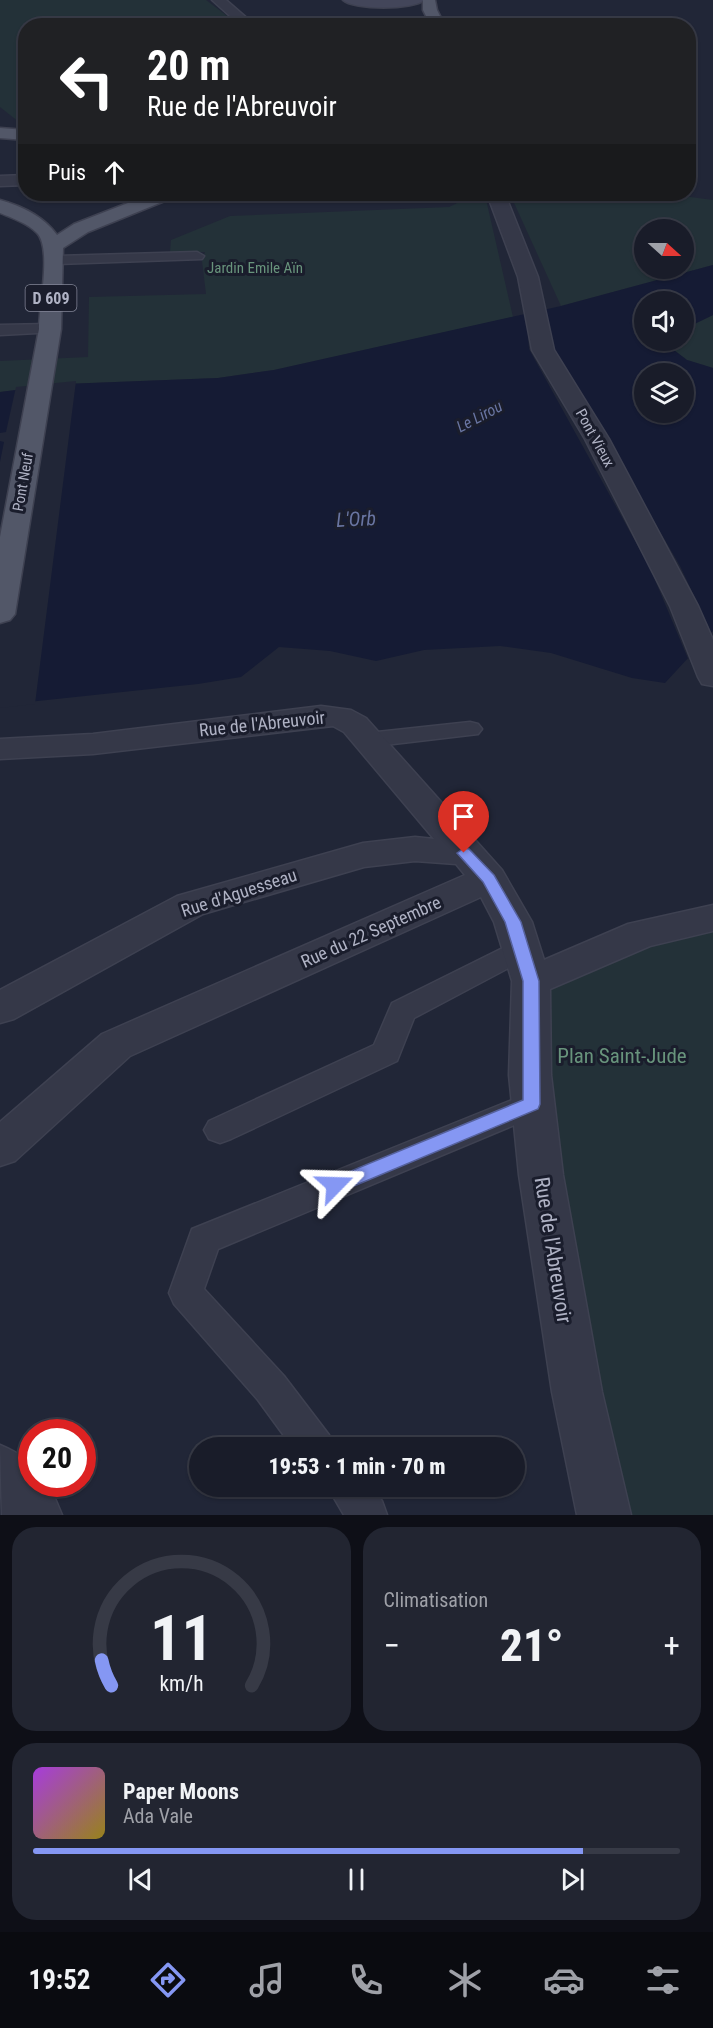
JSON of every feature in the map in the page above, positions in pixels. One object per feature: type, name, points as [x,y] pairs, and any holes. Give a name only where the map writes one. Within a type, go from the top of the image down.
[{"type":"main road","points":[[343,0],[381,18]]},
{"type":"main road","points":[[349,0],[388,4],[418,0]]},
{"type":"main road","points":[[429,0],[434,18]]},
{"type":"main road","points":[[0,133],[18,134]]},
{"type":"main road","points":[[0,206],[38,222],[50,233],[56,253],[81,228],[148,201]]},
{"type":"main road","name":"D 609","points":[[48,339],[56,253]]},
{"type":"main road","name":"Pont Neuf","points":[[0,614],[48,339]]},
{"type":"street","points":[[218,0],[240,18]]},
{"type":"street","points":[[0,181],[18,180]]},
{"type":"street","name":"Pont Vieux","points":[[499,201],[528,276],[543,350],[597,439],[630,502],[684,606],[713,677]]},
{"type":"street","name":"Rue de l'Abreuvoir","points":[[0,750],[93,744],[321,716],[340,717],[355,725],[477,866]]},
{"type":"street","name":"Rue d'Aguesseau","points":[[0,1008],[190,905],[363,855],[415,849],[477,866]]},
{"type":"street","points":[[477,866],[513,922],[526,965],[641,934],[713,918]]},
{"type":"street","name":"Rue du 22 Septembre","points":[[0,1148],[116,1045],[477,866]]},
{"type":"street","name":"Rue de l'Abreuvoir","points":[[526,965],[532,1104],[541,1175],[577,1392],[604,1515]]},
{"type":"street","points":[[0,1471],[35,1515]]},
{"type":"lane","points":[[56,253],[197,256]]},
{"type":"lane","points":[[0,330],[48,339]]},
{"type":"lane","points":[[368,740],[470,729]]},
{"type":"lane","points":[[220,1130],[386,1053],[402,1011],[526,965]]},
{"type":"lane","points":[[308,1437],[270,1388],[186,1293],[204,1239],[532,1104]]},
{"type":"lane","points":[[354,1497],[368,1515]]},
{"type":"green space","points":[[0,0],[206,0],[230,18],[18,18],[18,121],[0,107]]},
{"type":"green space","points":[[696,198],[713,200],[713,265],[694,270],[694,219],[634,219],[634,279],[661,279],[561,306],[513,201],[696,201]]},
{"type":"green space","name":"Jardin Emile Aïn","points":[[462,201],[486,201],[513,317],[274,370],[218,378],[65,384],[0,392],[0,361],[88,357],[89,297],[206,294],[202,261],[205,252],[170,252],[171,240],[230,216],[449,207]]},
{"type":"green space","points":[[713,315],[713,368],[687,360],[675,351],[694,351],[694,324]]},
{"type":"green space","name":"Plan Saint-Jude","points":[[713,919],[713,1515],[615,1515],[531,981]]},
{"type":"water","points":[[713,265],[713,315],[694,324],[694,291],[634,291],[634,351],[675,351],[687,360],[713,368],[713,631],[665,683],[632,678],[551,653],[500,646],[424,650],[376,661],[330,651],[279,647],[241,677],[198,684],[0,705],[0,392],[65,384],[218,378],[274,370],[561,306],[661,279],[694,279],[694,270]]},
{"type":"pier","points":[[544,307],[554,349],[680,566],[713,636],[689,661],[650,568],[529,349],[526,311]]},
{"type":"pier","points":[[76,381],[35,704],[0,708],[0,462],[4,442],[0,441],[0,433],[6,432],[16,387]]},
{"type":"route","points":[[335,1185],[532,1104],[531,981],[513,922],[489,879],[464,853]]},
{"type":"water label","name":"Le Lirou","points":[[479,416]]},
{"type":"water label","name":"L'Orb","points":[[356,519]]}]
